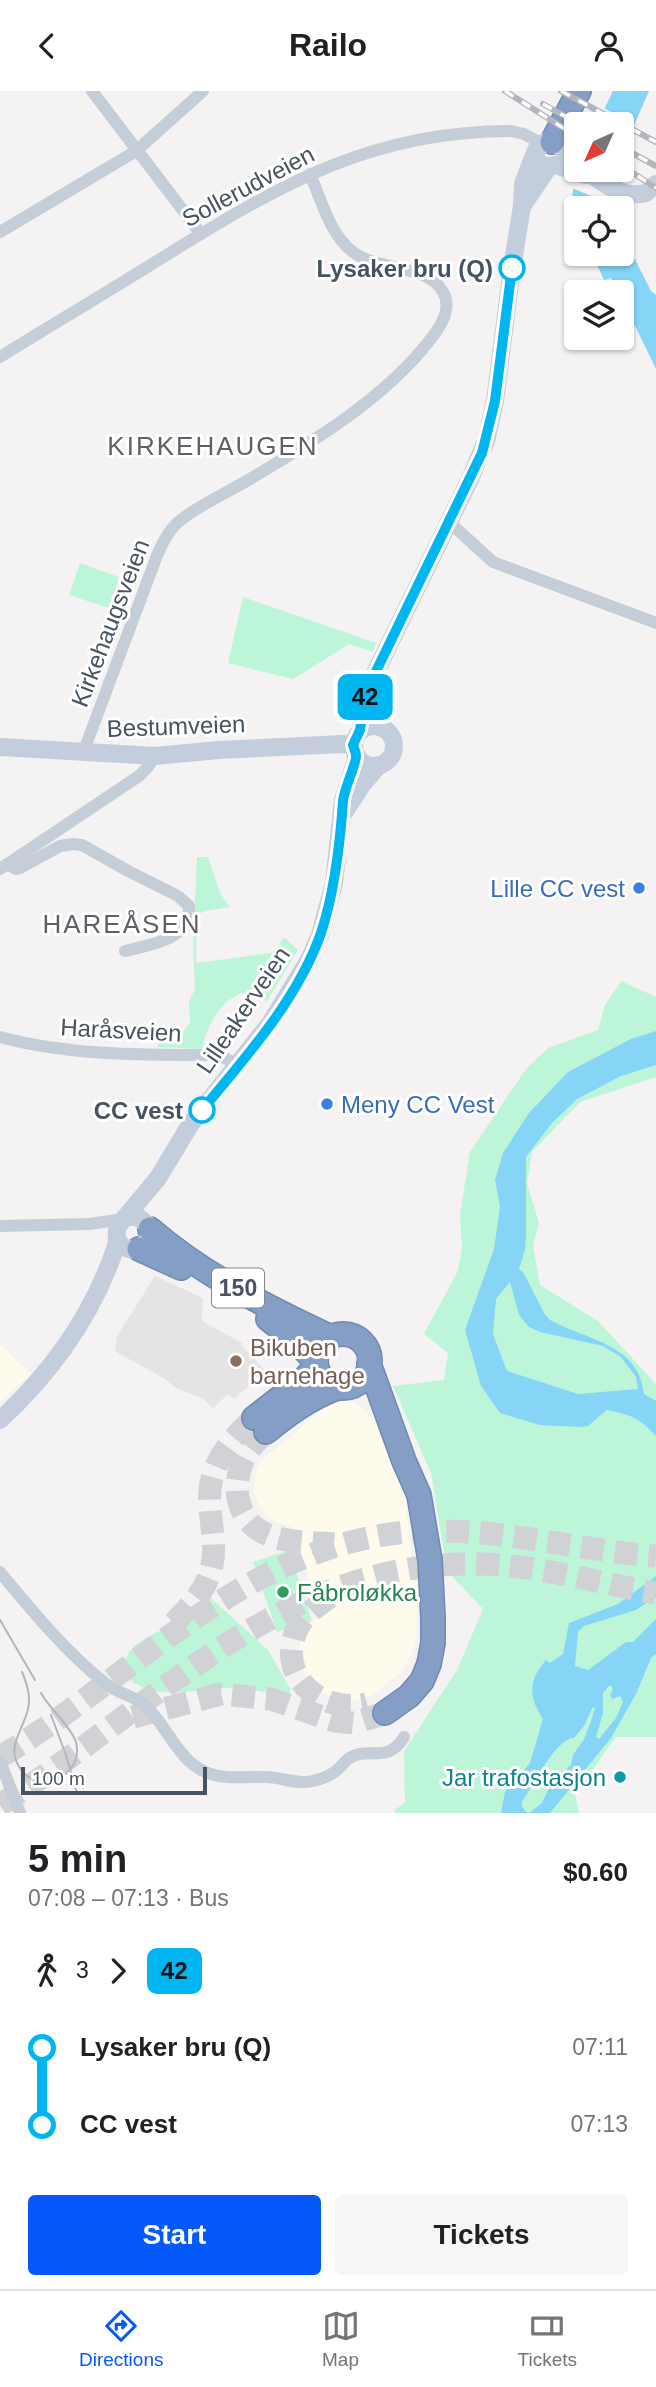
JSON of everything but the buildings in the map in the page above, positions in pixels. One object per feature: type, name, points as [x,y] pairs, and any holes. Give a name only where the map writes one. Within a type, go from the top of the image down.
[{"type":"highway","points":[[563,160],[579,92]]},
{"type":"highway","name":"150","points":[[132,1233],[179,1253],[287,1318],[331,1337],[343,1335],[357,1339],[368,1353],[369,1363],[366,1375],[357,1390],[321,1378],[316,1364],[295,1340],[264,1316],[174,1263],[132,1233]]},
{"type":"highway","points":[[331,1337],[320,1347],[316,1364],[304,1379],[260,1425],[288,1414],[313,1398],[357,1390],[392,1430],[404,1461],[418,1579],[419,1642],[416,1663],[381,1707]]},
{"type":"main road","points":[[563,160],[619,191],[640,195],[656,184]]},
{"type":"main road","name":"Lilleakerveien","points":[[0,1420],[32,1388],[60,1352],[132,1233],[158,1178],[190,1125],[284,1003],[320,935],[334,883],[346,785],[357,744],[366,692],[477,464],[489,429],[522,206],[563,160]]},
{"type":"main road","name":"Lilleakerveien","points":[[380,666],[377,699],[382,728]]},
{"type":"main road","points":[[371,726],[382,728],[390,733],[394,747],[388,760],[369,766],[357,744],[371,726]]},
{"type":"main road","name":"Bestumveien","points":[[0,747],[155,756],[219,750],[357,744]]},
{"type":"main road","name":"Lilleakerveien","points":[[343,814],[379,765]]},
{"type":"street","points":[[92,91],[201,234]]},
{"type":"street","points":[[0,232],[136,151],[204,91]]},
{"type":"street","name":"Sollerudveien","points":[[0,357],[201,234],[310,174],[378,149],[423,138],[511,131],[524,134],[563,160]]},
{"type":"street","name":"Kirkehaugsveien","points":[[83,753],[158,553],[168,533],[188,515],[275,464],[356,409],[397,377],[433,335],[446,313],[443,291],[433,281],[420,273],[366,260],[345,245],[333,226],[310,174]]},
{"type":"street","points":[[449,522],[493,562],[656,623]]},
{"type":"street","points":[[4,867],[139,776],[155,756]]},
{"type":"street","points":[[4,867],[20,868],[60,846],[82,845],[178,895],[189,906],[187,922],[176,935],[125,951]]},
{"type":"street","name":"Haråsveien","points":[[0,1037],[36,1046],[82,1051],[208,1055],[225,1058],[238,1066]]},
{"type":"street","points":[[0,1226],[89,1224],[100,1220],[132,1233]]},
{"type":"street","points":[[0,1572],[57,1639],[108,1686],[146,1706],[158,1718],[185,1757],[207,1773],[226,1779],[265,1777],[313,1781],[334,1773],[350,1758],[388,1753],[396,1748],[404,1737]]},
{"type":"street","points":[[0,1761],[20,1813]]},
{"type":"shaded area","points":[[155,1276],[203,1298],[202,1321],[242,1343],[266,1371],[234,1399],[228,1394],[213,1408],[202,1398],[176,1388],[115,1349],[117,1336]]},
{"type":"shaded area","points":[[0,1344],[31,1374],[0,1402]]},
{"type":"shaded area","points":[[347,1400],[357,1404],[382,1427],[404,1486],[417,1600],[416,1639],[410,1658],[386,1685],[370,1696],[353,1701],[337,1699],[323,1693],[310,1681],[302,1667],[299,1650],[301,1636],[319,1616],[316,1602],[293,1527],[269,1518],[259,1506],[254,1493],[258,1467],[267,1455],[329,1403]]},
{"type":"green space","points":[[80,563],[119,577],[109,608],[69,595]]},
{"type":"green space","points":[[243,597],[376,643],[373,652],[349,644],[293,679],[228,663]]},
{"type":"green space","points":[[197,857],[208,857],[220,893],[230,907],[204,911],[197,915],[196,963],[270,953],[276,951],[284,937],[298,950],[267,1001],[241,993],[220,1009],[207,1032],[202,1049],[158,1047],[157,1037],[181,1034],[190,1023],[189,1001],[195,989],[193,947]]},
{"type":"green space","points":[[621,981],[656,997],[656,1077],[580,1102],[532,1152],[527,1183],[539,1223],[533,1245],[540,1285],[598,1321],[656,1384],[656,1737],[616,1737],[575,1794],[579,1813],[395,1813],[394,1810],[405,1803],[404,1751],[457,1670],[483,1609],[447,1571],[431,1473],[393,1386],[444,1380],[448,1353],[424,1334],[458,1271],[462,1248],[460,1214],[470,1152],[526,1069],[548,1048],[598,1030],[605,1005]]},
{"type":"green space","name":"Fåbroløkka","points":[[289,1550],[312,1621],[277,1632],[253,1562]]},
{"type":"green space","points":[[211,1598],[268,1650],[291,1690],[288,1697],[240,1688],[153,1691],[128,1678],[125,1666],[127,1656],[133,1648],[151,1635],[181,1620],[198,1604]]},
{"type":"water","points":[[613,91],[649,91],[634,125],[634,112],[603,112]]},
{"type":"water","points":[[576,182],[615,182],[614,196],[573,196]]},
{"type":"water","points":[[634,258],[651,291],[656,295],[656,369],[634,324],[634,280],[604,280],[598,266],[634,266]]},
{"type":"water","points":[[656,1031],[656,1065],[621,1076],[577,1099],[552,1123],[526,1157],[526,1236],[519,1269],[550,1320],[608,1345],[632,1364],[640,1377],[644,1394],[656,1401],[656,1436],[635,1418],[607,1410],[588,1426],[580,1427],[540,1425],[500,1413],[481,1386],[465,1330],[494,1249],[500,1207],[495,1180],[503,1153],[529,1113],[568,1072],[631,1039]],"holes":[[[510,1282],[519,1315],[529,1327],[540,1332],[603,1346],[621,1357],[636,1377],[638,1389],[578,1394],[507,1371],[493,1334],[496,1299]]]},
{"type":"water","points":[[656,1576],[656,1597],[636,1610],[584,1626],[578,1632],[575,1666],[588,1670],[626,1642],[633,1642],[656,1619],[656,1654],[651,1658],[636,1694],[611,1738],[550,1813],[529,1813],[541,1804],[552,1783],[571,1765],[573,1755],[584,1739],[591,1721],[595,1708],[593,1707],[584,1726],[574,1738],[559,1746],[538,1775],[522,1802],[527,1813],[501,1813],[505,1792],[530,1763],[543,1719],[533,1696],[536,1675],[546,1660],[550,1663],[563,1654],[569,1623],[618,1604]],"holes":[[[610,1685],[613,1689],[610,1695],[612,1699],[620,1696],[623,1702],[616,1718],[599,1739],[596,1737],[603,1713],[603,1693]]]},
{"type":"pier","points":[[572,182],[618,182],[617,196],[591,196],[570,187]]},
{"type":"tunnel","points":[[174,1623],[201,1592],[211,1570],[214,1546],[210,1492],[215,1468],[228,1446],[254,1418]]},
{"type":"tunnel","points":[[266,1432],[247,1453],[238,1478],[238,1499],[247,1519],[264,1533],[281,1539],[334,1544]]},
{"type":"tunnel","points":[[0,1757],[48,1726],[188,1623],[237,1591],[287,1565],[341,1545],[398,1533],[463,1532],[656,1556]]},
{"type":"tunnel","points":[[0,1805],[223,1647],[281,1613],[342,1586],[408,1569],[478,1564],[546,1571],[656,1593]]},
{"type":"tunnel","points":[[330,1597],[308,1614],[296,1631],[291,1653],[294,1668],[300,1681],[323,1699],[352,1706],[367,1704]]},
{"type":"tunnel","points":[[133,1717],[221,1694],[271,1699],[334,1721],[354,1723],[385,1713]]},
{"type":"tram line","points":[[0,1620],[35,1680]]},
{"type":"tram line","points":[[22,1672],[29,1704],[15,1744],[15,1758],[26,1775],[46,1781],[57,1779],[66,1773],[77,1754],[73,1736],[41,1693]]},
{"type":"tram line","points":[[51,1715],[77,1793]]},
{"type":"railway","points":[[505,91],[564,128]]},
{"type":"railway","points":[[561,91],[656,142]]},
{"type":"railway","points":[[543,104],[564,116]]},
{"type":"railway","points":[[634,154],[656,166]]},
{"type":"railway","points":[[634,174],[656,188]]},
{"type":"bus line","name":"42","points":[[202,1110],[250,1051],[284,1003],[320,935],[334,883],[343,800],[357,757],[353,745],[360,730],[366,692],[482,453],[495,401],[512,268]]},
{"type":"place","name":"Lysaker bru (Q)","points":[[512,268]]},
{"type":"place","name":"Lille CC vest","points":[[639,888]]},
{"type":"place","name":"Meny CC Vest","points":[[327,1104]]},
{"type":"place","name":"CC vest","points":[[202,1110]]},
{"type":"place","name":"Bikuben barnehage","points":[[236,1361]]},
{"type":"place","name":"Fåbroløkka","points":[[283,1592]]},
{"type":"place","name":"Jar trafostasjon","points":[[620,1777]]},
{"type":"district","name":"KIRKEHAUGEN","points":[[213,446]]},
{"type":"district","name":"HAREÅSEN","points":[[122,924]]}]
